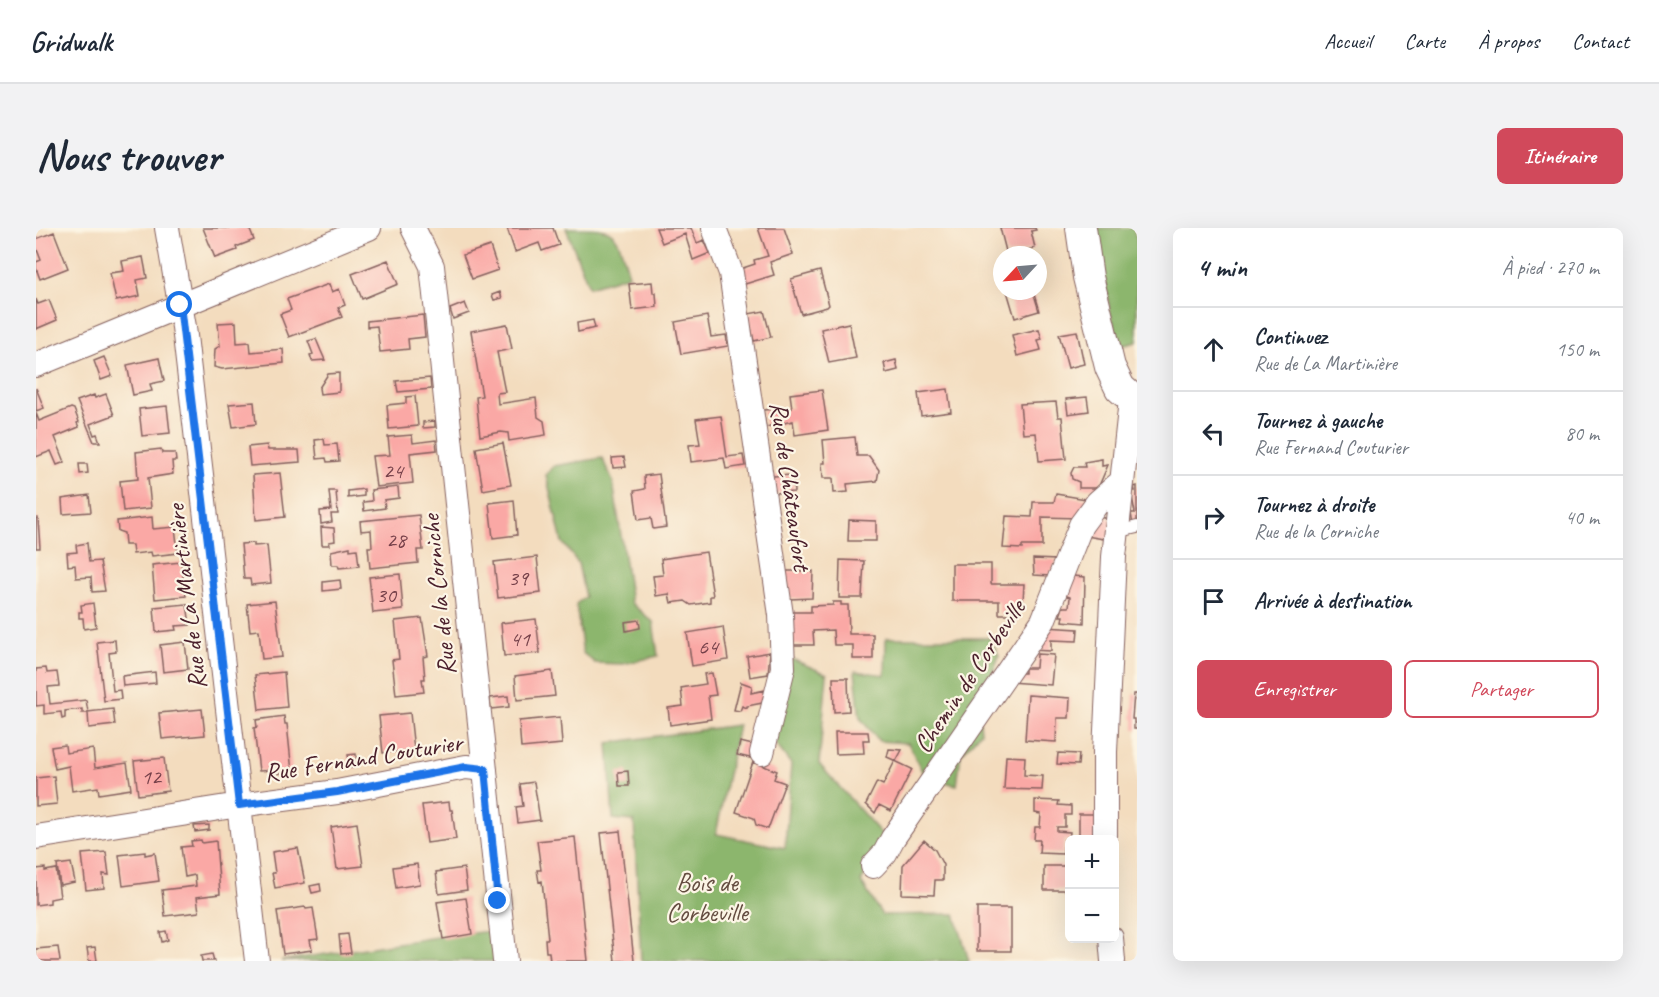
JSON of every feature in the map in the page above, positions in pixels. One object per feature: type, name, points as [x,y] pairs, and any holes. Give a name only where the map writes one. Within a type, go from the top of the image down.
[{"type":"street","name":"Rue de La Martinière","points":[[167,228],[180,305],[257,961]]},
{"type":"street","points":[[36,365],[369,228]]},
{"type":"street","name":"Rue de la Corniche","points":[[413,228],[432,266],[504,961]]},
{"type":"street","name":"Rue de Châteaufort","points":[[714,228],[731,273],[782,615],[783,668],[762,753]]},
{"type":"street","points":[[1081,228],[1088,277],[1110,367],[1120,388],[1134,401],[1121,482],[1127,530],[1105,752],[1105,835]]},
{"type":"street","name":"Chemin de Corbeville","points":[[873,866],[885,854],[893,838],[1043,621],[1082,525],[1098,502],[1121,482]]},
{"type":"street","name":"Rue Fernand Couturier","points":[[36,837],[337,792],[466,767],[485,769]]},
{"type":"street","points":[[1111,943],[1113,961]]},
{"type":"green space","points":[[566,228],[606,230],[612,234],[621,248],[629,275],[589,287]]},
{"type":"green space","points":[[1096,228],[1133,228],[1137,239],[1137,342],[1121,346],[1110,313]]},
{"type":"green space","points":[[602,458],[613,482],[631,603],[653,622],[658,656],[623,664],[595,663],[583,653],[576,604],[585,597],[578,563],[562,542],[546,475],[554,466]]},
{"type":"green space","points":[[886,638],[990,638],[999,656],[992,675],[977,694],[981,732],[961,754],[957,785],[925,777],[908,743],[879,741],[860,718],[855,671],[885,675]]},
{"type":"green space","name":"Bois de Corbeville","points":[[789,658],[827,674],[819,764],[886,839],[861,882],[882,915],[955,914],[969,961],[641,961],[634,821],[613,819],[608,743],[738,725],[716,834],[785,848],[791,764],[772,739]]},
{"type":"green space","points":[[491,931],[509,961],[281,961],[437,937]]},
{"type":"building","points":[[203,228],[249,228],[254,240],[236,247],[237,250],[215,258]]},
{"type":"building","points":[[507,228],[553,228],[559,245],[542,251],[539,243],[515,252]]},
{"type":"building","points":[[656,228],[691,228],[697,243],[704,240],[710,253],[693,260],[685,234],[662,243]]},
{"type":"building","points":[[758,228],[784,228],[793,254],[770,262],[774,275],[745,284],[740,269],[755,264],[754,260],[768,256]]},
{"type":"building","points":[[1000,228],[1035,228],[1036,230],[1031,231],[1035,246],[1005,246]]},
{"type":"building","points":[[54,232],[68,268],[40,279],[36,262],[41,260],[36,247],[36,239]]},
{"type":"building","points":[[490,246],[498,270],[472,279],[463,255]]},
{"type":"building","points":[[143,257],[147,278],[137,280],[140,296],[116,301],[110,273],[124,271],[122,261]]},
{"type":"building","points":[[388,260],[398,284],[362,299],[352,274]]},
{"type":"building","points":[[820,271],[829,305],[801,314],[791,279]]},
{"type":"building","points":[[652,282],[657,307],[632,310],[629,284]]},
{"type":"building","points":[[329,284],[332,292],[339,289],[345,305],[338,308],[342,317],[289,337],[280,314],[291,310],[287,299]]},
{"type":"building","points":[[500,292],[502,298],[494,300],[492,295]]},
{"type":"building","points":[[36,299],[38,304],[49,300],[57,320],[36,329]]},
{"type":"building","points":[[1010,300],[1036,300],[1039,311],[1015,318]]},
{"type":"building","points":[[465,303],[469,313],[453,319],[450,309]]},
{"type":"building","points":[[764,311],[771,337],[754,341],[748,314]]},
{"type":"building","points":[[423,315],[425,337],[408,339],[409,349],[380,352],[377,326],[367,327],[367,321]]},
{"type":"building","points":[[707,316],[711,337],[726,335],[728,346],[681,354],[675,322]]},
{"type":"building","points":[[593,320],[595,328],[578,332],[577,323]]},
{"type":"building","points":[[236,322],[237,343],[250,342],[251,352],[283,349],[284,363],[222,369],[214,367],[215,349],[220,346],[218,323]]},
{"type":"building","points":[[849,323],[856,358],[829,363],[821,329]]},
{"type":"building","points":[[507,324],[512,349],[497,352],[505,392],[497,393],[498,404],[536,398],[538,417],[544,421],[546,435],[509,441],[508,433],[480,436],[476,397],[482,396],[471,331]]},
{"type":"building","points":[[1039,329],[1042,339],[1038,340],[1041,350],[1017,356],[1012,335]]},
{"type":"building","points":[[1077,331],[1084,364],[1068,368],[1059,334]]},
{"type":"building","points":[[316,339],[325,360],[312,361],[310,355],[313,354],[308,341]]},
{"type":"building","points":[[104,357],[112,376],[101,380],[94,361]]},
{"type":"building","points":[[159,358],[164,381],[150,384],[152,391],[133,395],[127,365]]},
{"type":"building","points":[[896,360],[898,370],[886,373],[884,363]]},
{"type":"building","points":[[339,373],[339,392],[320,394],[319,388],[328,374]]},
{"type":"building","points":[[430,378],[431,389],[398,392],[396,381]]},
{"type":"building","points":[[36,388],[44,408],[36,411]]},
{"type":"building","points":[[948,389],[951,412],[921,416],[918,393]]},
{"type":"building","points":[[822,390],[828,430],[795,435],[793,421],[766,427],[763,410],[792,408],[790,394]]},
{"type":"building","points":[[106,394],[114,415],[90,424],[94,435],[97,434],[100,442],[94,442],[77,401],[94,395],[95,398]]},
{"type":"building","points":[[415,396],[418,426],[389,429],[387,405],[406,403],[406,397]]},
{"type":"building","points":[[1087,397],[1089,411],[1068,414],[1066,399]]},
{"type":"building","points":[[254,402],[256,424],[233,427],[229,404]]},
{"type":"building","points":[[1056,402],[1058,417],[1062,417],[1066,459],[1039,461],[1036,433],[1023,434],[1020,404]]},
{"type":"building","points":[[167,406],[170,433],[142,436],[139,409]]},
{"type":"building","points":[[71,408],[74,409],[79,427],[55,437],[65,462],[57,465],[51,451],[36,457],[36,413],[39,421]]},
{"type":"building","points":[[721,416],[727,457],[743,455],[745,466],[726,469],[724,458],[691,462],[689,445],[700,444],[696,419]]},
{"type":"building","points":[[435,421],[435,427],[423,428],[423,422]]},
{"type":"building","points":[[412,435],[413,443],[436,440],[437,450],[410,453],[413,483],[376,487],[372,456],[390,455],[388,437]]},
{"type":"building","points":[[855,437],[857,456],[869,456],[879,470],[877,481],[847,484],[848,492],[834,493],[833,478],[823,478],[822,463],[825,463],[823,440]]},
{"type":"building","points":[[324,439],[325,445],[337,444],[339,461],[327,462],[326,458],[317,459],[315,440]]},
{"type":"building","points":[[503,443],[511,485],[483,490],[476,448]]},
{"type":"building","points":[[267,445],[268,450],[299,450],[300,462],[250,466],[248,447]]},
{"type":"building","points":[[161,449],[162,453],[175,453],[176,461],[172,461],[173,474],[148,478],[151,508],[123,511],[120,481],[138,479],[136,452]]},
{"type":"building","points":[[624,457],[626,467],[613,468],[612,458]]},
{"type":"building","points":[[1102,459],[1102,466],[1108,465],[1098,488],[1079,488],[1079,482],[1072,479],[1071,473],[1074,467],[1085,467],[1084,462]]},
{"type":"building","points":[[79,464],[87,464],[88,473],[80,474]]},
{"type":"building","points":[[280,473],[285,517],[256,520],[253,475]]},
{"type":"building","points":[[659,474],[666,527],[653,529],[651,518],[638,520],[634,491],[645,489],[644,476]]},
{"type":"building","points":[[793,475],[794,492],[774,493],[773,476]]},
{"type":"building","points":[[1137,486],[1137,524],[1133,525],[1131,513],[1135,513],[1131,491],[1135,491],[1134,487]]},
{"type":"building","points":[[398,487],[399,498],[384,500],[385,508],[364,511],[363,502],[372,501],[371,490]]},
{"type":"building","points":[[364,489],[364,496],[348,498],[348,491]]},
{"type":"building","points":[[329,491],[336,491],[338,514],[331,514],[332,522],[321,524],[320,511],[331,510]]},
{"type":"building","points":[[1056,494],[1092,500],[1079,518],[1042,517],[1042,546],[1022,546],[1022,549],[1003,548],[1006,516],[1032,517],[1033,502],[1054,502]]},
{"type":"building","points":[[89,495],[91,512],[63,514],[62,499]]},
{"type":"building","points":[[514,500],[517,535],[493,538],[489,503]]},
{"type":"building","points":[[419,515],[423,550],[417,550],[418,563],[370,568],[368,547],[372,547],[371,530],[361,531],[360,521]]},
{"type":"building","points":[[152,517],[153,529],[175,527],[178,553],[152,556],[151,552],[133,554],[132,545],[125,545],[124,533],[118,531],[117,521]]},
{"type":"building","points":[[1097,517],[1111,519],[1110,540],[1086,536]]},
{"type":"building","points":[[36,518],[38,518],[40,548],[36,548]]},
{"type":"building","points":[[849,520],[876,521],[876,541],[848,541]]},
{"type":"building","points":[[321,527],[334,528],[335,541],[329,542],[330,545],[322,545]]},
{"type":"building","points":[[87,543],[89,562],[100,561],[105,591],[92,592],[91,577],[76,578],[75,565],[68,566],[67,553],[77,552],[76,545]]},
{"type":"building","points":[[254,543],[254,546],[267,545],[271,583],[251,585],[250,579],[244,579],[241,544]]},
{"type":"building","points":[[350,547],[350,550],[357,549],[359,566],[339,568],[338,565],[332,565],[331,551]]},
{"type":"building","points":[[706,552],[713,596],[710,596],[710,602],[691,605],[685,601],[671,603],[669,594],[656,596],[653,576],[663,575],[661,559]]},
{"type":"building","points":[[537,557],[541,593],[498,598],[494,562]]},
{"type":"building","points":[[1033,559],[1057,560],[1050,576],[1034,575]]},
{"type":"building","points":[[840,560],[864,561],[862,598],[839,598]]},
{"type":"building","points":[[181,562],[186,596],[155,599],[152,565]]},
{"type":"building","points":[[952,564],[991,564],[991,584],[1024,584],[1020,614],[999,614],[999,601],[952,601]]},
{"type":"building","points":[[786,571],[813,571],[812,598],[790,599]]},
{"type":"building","points":[[400,574],[403,610],[373,613],[369,577]]},
{"type":"building","points":[[1073,576],[1085,577],[1084,623],[1062,621],[1063,616],[1060,616],[1063,607],[1069,607],[1070,597],[1064,595]]},
{"type":"building","points":[[340,580],[341,589],[323,591],[323,582]]},
{"type":"building","points":[[275,601],[282,657],[262,659],[259,630],[250,631],[247,604]]},
{"type":"building","points":[[833,602],[848,605],[849,634],[873,634],[873,659],[853,659],[853,645],[834,645],[833,630],[813,631],[814,645],[792,645],[792,612],[811,612],[811,606],[833,605]]},
{"type":"building","points":[[93,603],[96,627],[84,629],[83,618],[79,618],[79,612],[82,612],[81,605]]},
{"type":"building","points":[[187,604],[190,625],[175,626],[176,630],[156,632],[154,607]]},
{"type":"building","points":[[422,618],[428,656],[423,657],[424,692],[396,695],[392,660],[399,659],[395,621]]},
{"type":"building","points":[[536,619],[540,653],[504,656],[501,623]]},
{"type":"building","points":[[639,620],[640,628],[626,631],[625,622]]},
{"type":"building","points":[[723,627],[728,660],[692,666],[687,633]]},
{"type":"building","points":[[1045,627],[1078,629],[1077,641],[1051,640],[1051,651],[1030,650]]},
{"type":"building","points":[[115,640],[116,652],[109,653],[113,691],[120,690],[121,699],[104,701],[97,642]]},
{"type":"building","points":[[185,642],[188,669],[163,672],[160,645]]},
{"type":"building","points":[[770,652],[768,674],[750,677],[747,656]]},
{"type":"building","points":[[1037,654],[1054,655],[1051,685],[1009,682],[1016,673],[1025,673],[1025,668],[1036,668]]},
{"type":"building","points":[[46,668],[47,673],[57,672],[59,686],[48,687],[50,704],[86,700],[88,712],[113,709],[115,725],[89,728],[88,713],[82,713],[82,709],[65,711],[65,718],[62,719],[61,712],[44,714],[44,705],[36,706],[36,669]]},
{"type":"building","points":[[552,671],[555,696],[517,700],[515,676]]},
{"type":"building","points":[[155,672],[156,683],[123,686],[122,676]]},
{"type":"building","points":[[284,672],[287,707],[259,710],[255,675]]},
{"type":"building","points":[[712,673],[716,695],[708,696],[711,719],[670,725],[668,708],[683,706],[681,688],[706,684],[704,674]]},
{"type":"building","points":[[833,678],[848,678],[849,711],[834,712]]},
{"type":"building","points":[[741,682],[752,686],[751,693],[765,690],[762,703],[747,706],[747,708],[742,706],[740,711],[734,710]]},
{"type":"building","points":[[1134,694],[1137,694],[1137,729],[1134,729],[1134,719],[1132,719]]},
{"type":"building","points":[[1028,695],[1070,698],[1069,718],[1057,718],[1056,742],[1025,740]]},
{"type":"building","points":[[508,696],[509,707],[491,709],[490,698]]},
{"type":"building","points":[[202,709],[205,735],[162,739],[159,713]]},
{"type":"building","points":[[410,713],[414,750],[383,753],[379,716]]},
{"type":"building","points":[[284,716],[285,724],[287,724],[292,772],[275,774],[275,770],[259,771],[254,728],[257,727],[256,720]]},
{"type":"building","points":[[560,717],[562,744],[521,748],[519,721]]},
{"type":"building","points":[[835,732],[868,732],[869,740],[863,740],[864,753],[836,754]]},
{"type":"building","points":[[740,742],[753,745],[750,758],[737,755]]},
{"type":"building","points":[[65,745],[66,753],[93,749],[95,768],[127,763],[131,789],[99,794],[98,787],[72,791],[69,766],[55,769],[51,747]]},
{"type":"building","points":[[889,749],[902,750],[896,761],[887,757]]},
{"type":"building","points":[[1058,753],[1079,754],[1078,765],[1057,764]]},
{"type":"building","points":[[356,754],[357,767],[350,768],[348,755]]},
{"type":"building","points":[[1006,756],[1025,757],[1024,775],[1043,776],[1042,790],[1004,789]]},
{"type":"building","points":[[164,758],[168,791],[138,795],[134,761]]},
{"type":"building","points":[[895,761],[912,769],[891,811],[879,805],[875,813],[866,804],[877,782],[883,785]]},
{"type":"building","points":[[753,762],[777,771],[774,779],[785,783],[768,829],[756,825],[754,818],[736,812]]},
{"type":"building","points":[[628,771],[629,786],[619,786],[618,772]]},
{"type":"building","points":[[54,776],[57,804],[36,806],[36,778]]},
{"type":"building","points":[[534,782],[540,820],[518,823],[516,807],[523,806],[520,784]]},
{"type":"building","points":[[1035,800],[1059,801],[1058,805],[1071,806],[1071,815],[1065,815],[1065,827],[1057,827],[1057,831],[1070,832],[1070,835],[1065,835],[1063,854],[1039,853],[1040,840],[1034,840],[1035,827],[1040,827],[1041,814],[1035,813]]},
{"type":"building","points":[[449,802],[456,839],[427,843],[422,805]]},
{"type":"building","points":[[1079,814],[1100,814],[1100,835],[1079,835]]},
{"type":"building","points":[[357,823],[363,866],[337,869],[331,827]]},
{"type":"building","points":[[209,825],[209,830],[195,832],[194,826]]},
{"type":"building","points":[[620,831],[634,961],[615,961],[601,833]]},
{"type":"building","points":[[575,837],[588,961],[550,961],[549,952],[546,952],[545,939],[548,939],[542,881],[539,882],[537,870],[541,870],[537,841]]},
{"type":"building","points":[[201,840],[202,843],[216,841],[220,894],[197,897],[199,912],[165,916],[162,890],[196,886],[195,875],[185,877],[181,847],[192,846],[191,841]]},
{"type":"building","points":[[924,840],[935,850],[943,865],[943,880],[935,880],[934,895],[902,894],[903,865]]},
{"type":"building","points":[[298,848],[305,883],[275,888],[272,852]]},
{"type":"building","points":[[106,852],[109,875],[103,874],[104,888],[86,890],[82,854]]},
{"type":"building","points":[[145,852],[145,855],[155,853],[159,881],[123,886],[119,855]]},
{"type":"building","points":[[71,863],[75,882],[60,885],[57,865]]},
{"type":"building","points":[[417,864],[420,884],[396,888],[393,867]]},
{"type":"building","points":[[1044,866],[1065,866],[1065,890],[1044,890]]},
{"type":"building","points":[[45,868],[45,871],[56,869],[60,897],[50,899],[50,903],[36,905],[36,869]]},
{"type":"building","points":[[464,868],[467,890],[439,894],[436,872]]},
{"type":"building","points":[[320,884],[321,891],[312,893],[310,886]]},
{"type":"building","points":[[466,898],[472,934],[443,939],[437,902]]},
{"type":"building","points":[[305,907],[306,909],[313,908],[318,939],[310,940],[312,950],[283,954],[277,911]]},
{"type":"building","points":[[977,908],[1011,908],[1011,951],[977,951]]},
{"type":"building","points":[[166,931],[168,940],[162,942],[160,932]]},
{"type":"building","points":[[348,934],[351,953],[341,954],[339,935]]},
{"type":"building","points":[[58,947],[60,961],[36,961],[36,949]]},
{"type":"building","points":[[95,947],[97,961],[89,961],[87,948]]},
{"type":"building","points":[[212,954],[214,961],[202,961],[201,956]]},
{"type":"route","points":[[180,305],[239,805],[337,792],[466,767],[485,769],[498,901]]}]
